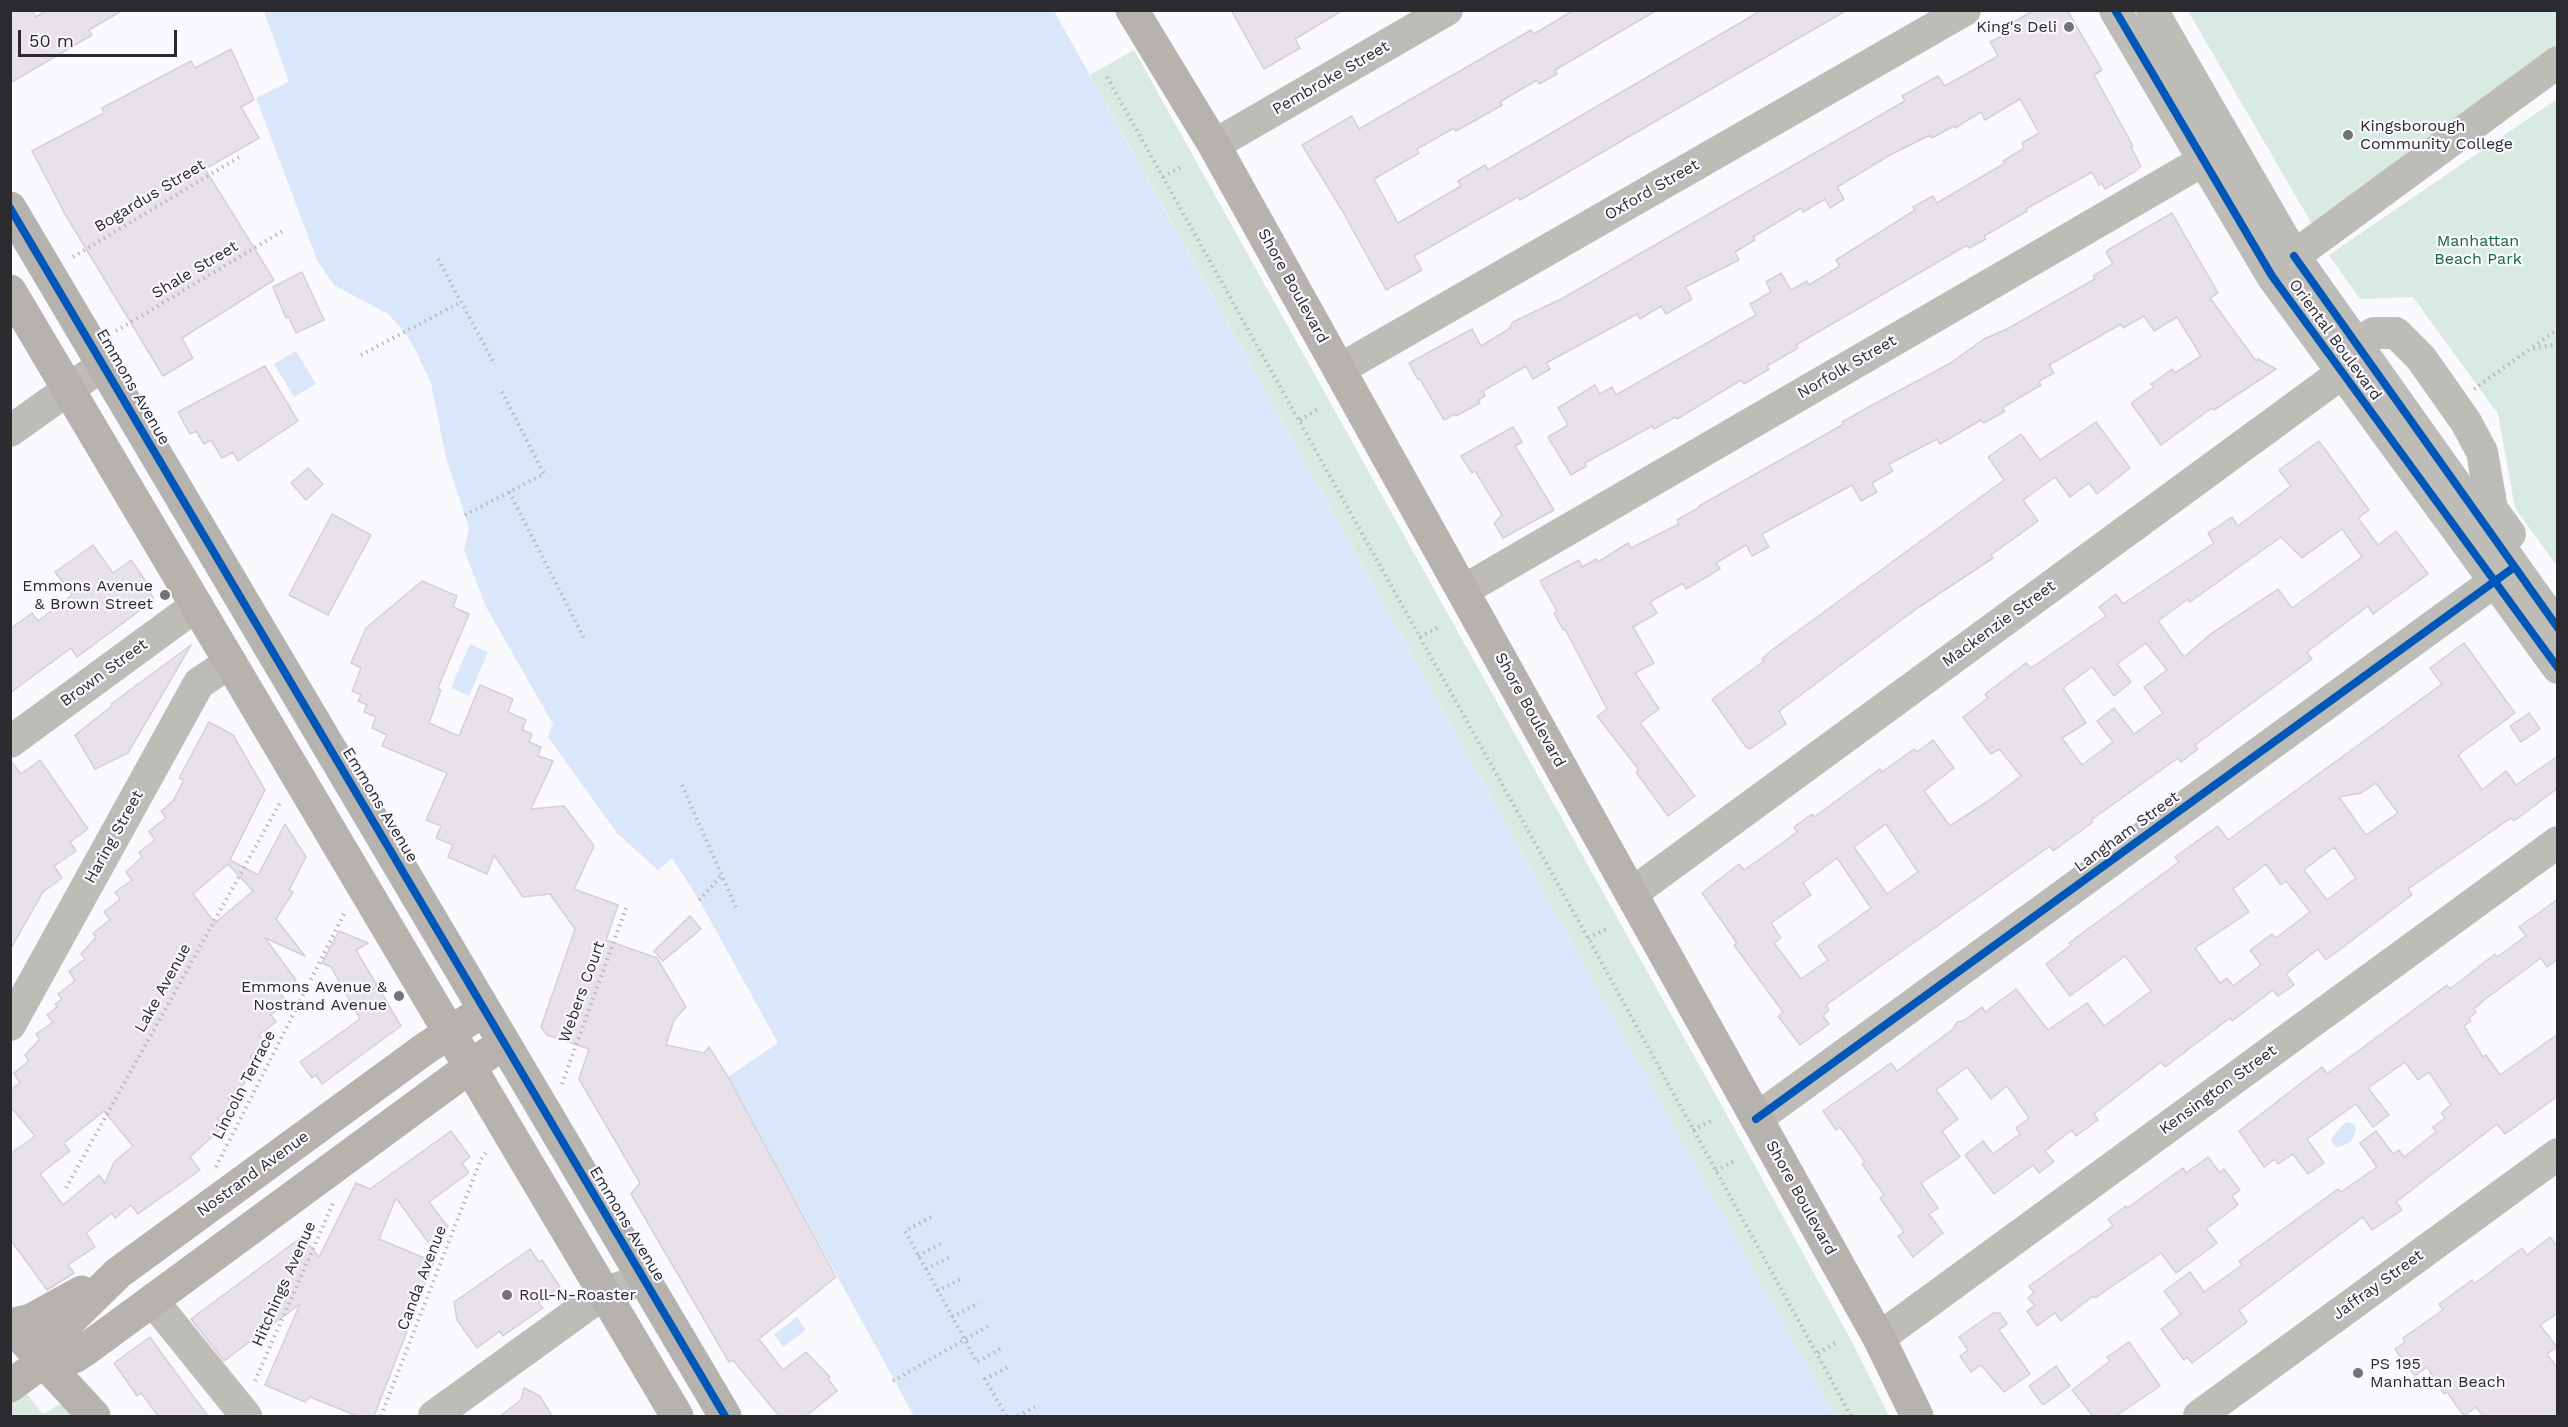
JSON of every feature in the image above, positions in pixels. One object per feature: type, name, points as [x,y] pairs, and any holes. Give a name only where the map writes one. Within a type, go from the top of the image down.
[{"type":"main road","name":"Shore Boulevard","points":[[1132,10],[1214,145],[1464,590],[1879,1338],[1917,1416]]},
{"type":"main road","name":"Emmons Avenue","points":[[10,208],[725,1416]]},
{"type":"main road","points":[[10,291],[677,1416]]},
{"type":"main road","name":"Nostrand Avenue","points":[[44,1361],[55,1335],[118,1272],[450,1032],[485,1010]]},
{"type":"main road","name":"Nostrand Avenue","points":[[10,1386],[44,1361],[74,1357],[85,1350],[504,1041]]},
{"type":"main road","points":[[94,1416],[10,1325],[31,1320],[118,1272]]},
{"type":"street","name":"Pembroke Street","points":[[1214,145],[1447,10]]},
{"type":"street","name":"Oxford Street","points":[[1340,369],[1965,10]]},
{"type":"street","name":"Oriental Boulevard","points":[[2115,10],[2294,256],[2355,345],[2504,574],[2558,668]]},
{"type":"street","name":"Oriental Boulevard","points":[[2152,10],[2272,276],[2342,373],[2504,574],[2558,628]]},
{"type":"street","name":"Oriental Boulevard","points":[[2294,256],[2558,62]]},
{"type":"street","name":"Norfolk Street","points":[[1464,590],[2218,153]]},
{"type":"street","points":[[2355,345],[2374,333],[2396,333],[2417,353],[2466,422],[2482,452],[2492,508],[2558,598]]},
{"type":"street","name":"Mackenzie Street","points":[[1631,894],[2342,373],[2355,345]]},
{"type":"street","points":[[10,431],[104,364]]},
{"type":"street","name":"Langham Street","points":[[1756,1119],[2504,574]]},
{"type":"street","name":"Brown Street","points":[[10,742],[197,605]]},
{"type":"street","name":"Haring Street","points":[[10,1025],[199,683],[231,662]]},
{"type":"street","name":"Kensington Street","points":[[1879,1338],[2558,842]]},
{"type":"street","name":"Jaffray Street","points":[[2199,1416],[2558,1154]]},
{"type":"street","points":[[434,1416],[604,1293],[645,1280]]},
{"type":"street","points":[[153,1301],[246,1416]]},
{"type":"path","points":[[1107,77],[1588,938],[1851,1416]]},
{"type":"path","points":[[1163,177],[1183,165]]},
{"type":"path","points":[[438,259],[495,365]]},
{"type":"path","points":[[361,355],[461,302]]},
{"type":"path","points":[[2478,386],[2558,329]]},
{"type":"path","points":[[2530,350],[2558,344]]},
{"type":"path","points":[[465,515],[544,474],[500,388]]},
{"type":"path","points":[[1299,420],[1318,409]]},
{"type":"path","points":[[509,492],[585,640]]},
{"type":"path","points":[[1420,636],[1439,627]]},
{"type":"path","points":[[682,785],[737,910]]},
{"type":"path","points":[[699,900],[722,875]]},
{"type":"path","points":[[1588,938],[1607,929]]},
{"type":"path","points":[[1693,1130],[1713,1120]]},
{"type":"path","points":[[1716,1171],[1736,1160]]},
{"type":"path","points":[[931,1217],[905,1231],[918,1256],[977,1362],[1002,1348]]},
{"type":"path","points":[[918,1256],[944,1242]]},
{"type":"path","points":[[926,1269],[952,1256]]},
{"type":"path","points":[[938,1291],[963,1278]]},
{"type":"path","points":[[952,1317],[979,1303]]},
{"type":"path","points":[[893,1381],[990,1325]]},
{"type":"path","points":[[1818,1353],[1837,1342]]},
{"type":"path","points":[[1005,1416],[985,1380],[1010,1366]]},
{"type":"path","points":[[1018,1416],[1035,1407]]},
{"type":"green space","name":"Kingsborough Community College","points":[[2188,11],[2557,11],[2557,46],[2312,224]]},
{"type":"green space","points":[[1134,50],[1723,1108],[1852,1342],[1889,1416],[1835,1416],[1090,75]]},
{"type":"green space","name":"Manhattan Beach Park","points":[[2557,99],[2557,566],[2515,508],[2498,414],[2413,297],[2360,299],[2329,255]]},
{"type":"green space","points":[[10,1373],[43,1414],[65,1401],[79,1416],[11,1416]]},
{"type":"water","points":[[264,11],[1054,11],[1835,1416],[914,1416],[728,1077],[778,1043],[699,900],[672,858],[658,870],[617,833],[548,737],[553,724],[486,607],[464,550],[469,528],[446,458],[431,383],[416,351],[405,332],[388,314],[334,285],[317,260],[256,98],[289,82]]},
{"type":"water","points":[[296,351],[316,384],[294,397],[274,364]]},
{"type":"water","points":[[470,644],[488,652],[469,696],[451,688]]},
{"type":"water","points":[[2346,1122],[2354,1124],[2356,1131],[2351,1142],[2337,1148],[2331,1141]]},
{"type":"water","points":[[797,1317],[806,1330],[783,1347],[774,1334]]},
{"type":"building","points":[[10,10],[32,10],[36,17],[47,10],[123,10],[89,30],[92,35],[10,83]]},
{"type":"building","points":[[1231,10],[1343,10],[1295,39],[1300,48],[1264,69]]},
{"type":"building","points":[[1574,10],[1657,10],[1555,70],[1557,74],[1539,84],[1537,80],[1500,102],[1502,105],[1483,116],[1456,131],[1454,128],[1417,149],[1419,153],[1374,179],[1398,223],[1461,186],[1458,181],[1485,165],[1488,170],[1762,10],[1847,10],[1520,200],[1518,197],[1414,256],[1422,270],[1386,290],[1343,212],[1302,145],[1352,116],[1359,129],[1531,30],[1534,34]]},
{"type":"building","points":[[2034,10],[2067,10],[2102,70],[2094,75],[2133,146],[2131,147],[2141,166],[2134,172],[2105,189],[2102,183],[2099,185],[2092,172],[2026,209],[2027,211],[1984,236],[1986,239],[1969,248],[1967,245],[1796,345],[1798,348],[1767,366],[1769,369],[1744,384],[1741,380],[1677,419],[1675,417],[1654,429],[1652,426],[1585,463],[1586,466],[1571,475],[1548,437],[1568,425],[1558,408],[1595,385],[1600,394],[1612,387],[1616,395],[1756,315],[1750,304],[1771,292],[1766,282],[1781,273],[1791,290],[1807,281],[1809,285],[1840,266],[1836,260],[1915,210],[1913,207],[1933,196],[1937,203],[2005,163],[2003,161],[2024,148],[2022,143],[2039,133],[2020,99],[1985,120],[1981,112],[1955,128],[1954,126],[1932,138],[1930,135],[1890,155],[1837,187],[1844,199],[1830,208],[1825,199],[1803,212],[1801,208],[1753,237],[1755,240],[1735,252],[1739,260],[1685,287],[1692,299],[1666,314],[1661,306],[1640,319],[1637,314],[1546,363],[1550,369],[1533,379],[1526,366],[1483,391],[1485,396],[1478,400],[1480,403],[1456,416],[1455,414],[1444,420],[1420,379],[1418,380],[1409,363],[1472,329],[1481,346],[1509,329],[1513,322],[1563,298],[1905,101],[1902,96],[1938,76],[1945,86],[1998,56],[1990,42],[2005,34],[2002,29]]},
{"type":"building","points":[[231,49],[254,100],[241,107],[259,138],[205,169],[274,280],[182,338],[193,358],[163,376],[65,214],[32,151],[104,113],[102,108],[191,61],[195,68]]},
{"type":"building","points":[[2172,213],[2218,293],[2210,298],[2256,361],[2258,359],[2276,369],[2214,410],[2212,408],[2161,445],[2131,403],[2154,387],[2151,384],[2172,369],[2175,373],[2201,356],[2177,317],[2154,331],[2144,316],[2123,328],[2121,324],[2049,365],[2054,373],[2039,381],[2041,385],[2002,408],[2005,411],[1984,423],[1981,420],[1940,444],[1937,439],[1889,464],[1893,471],[1872,483],[1877,492],[1861,501],[1852,485],[1762,534],[1769,547],[1752,556],[1746,545],[1716,563],[1720,569],[1686,589],[1683,583],[1650,602],[1657,613],[1633,627],[1654,663],[1635,673],[1659,709],[1640,723],[1695,796],[1668,816],[1636,772],[1639,770],[1597,716],[1607,709],[1565,629],[1563,630],[1554,613],[1557,611],[1540,581],[1579,560],[1582,567],[1596,559],[1598,562],[1628,543],[1631,548],[1679,524],[1677,520],[1699,506],[1844,424],[1842,422],[1949,364],[1984,339],[2007,329],[2095,279],[2093,276],[2113,264],[2106,252],[2108,250]]},
{"type":"building","points":[[302,272],[324,320],[296,333],[289,317],[286,318],[273,287]]},
{"type":"building","points":[[265,366],[298,421],[238,461],[233,452],[222,458],[211,440],[204,444],[196,431],[190,434],[178,412]]},
{"type":"building","points":[[2096,422],[2130,468],[2097,494],[2089,483],[2070,497],[2055,477],[2023,500],[2038,521],[1991,555],[1993,558],[1919,607],[1779,711],[1786,724],[1750,749],[1746,747],[1712,699],[1764,661],[1762,659],[1772,650],[2004,480],[1988,457],[2021,434],[2040,460]]},
{"type":"building","points":[[1513,427],[1522,442],[1515,446],[1554,510],[1503,538],[1494,523],[1502,515],[1475,471],[1472,473],[1461,456]]},
{"type":"building","points":[[2319,441],[2369,510],[2358,518],[2378,545],[2396,531],[2428,574],[2373,614],[2368,606],[2307,652],[2312,659],[2195,745],[2198,749],[2181,762],[2178,758],[2091,820],[2093,822],[2053,851],[2050,846],[1826,1005],[1829,1010],[1823,1016],[1829,1024],[1800,1045],[1778,1016],[1783,1012],[1734,945],[1737,943],[1702,893],[1739,864],[1744,870],[1767,854],[1797,832],[1794,827],[1812,814],[1814,817],[1880,769],[1882,772],[1914,749],[1917,752],[1933,740],[1954,768],[1924,791],[1950,826],[1988,801],[2021,776],[1999,749],[1991,754],[1963,717],[1988,698],[1985,694],[2026,663],[2031,668],[2106,616],[2099,607],[2116,594],[2123,604],[2214,543],[2208,533],[2232,517],[2238,526],[2291,486],[2279,470]],"holes":[[[2342,529],[2362,557],[2292,608],[2278,589],[2212,633],[2184,657],[2158,621],[2188,599],[2190,602],[2281,537],[2302,558]],[[2146,643],[2167,670],[2144,687],[2163,713],[2134,734],[2114,708],[2097,721],[2113,742],[2082,765],[2062,738],[2086,723],[2063,688],[2092,667],[2114,696],[2131,682],[2117,664]],[[1886,824],[1918,872],[1887,894],[1854,847]],[[1837,858],[1871,908],[1818,946],[1828,960],[1801,979],[1774,943],[1781,938],[1771,923],[1811,895],[1803,883]]]},
{"type":"building","points":[[308,468],[323,484],[306,500],[291,483]]},
{"type":"building","points":[[332,514],[371,535],[328,615],[289,595]]},
{"type":"building","points":[[93,545],[113,573],[131,560],[143,577],[154,600],[77,657],[71,648],[10,693],[10,629],[32,613],[38,621],[72,595],[55,572]]},
{"type":"building","points":[[422,581],[457,596],[453,607],[469,614],[438,688],[441,690],[429,723],[459,736],[480,685],[513,699],[508,712],[526,720],[522,730],[532,734],[529,742],[541,747],[538,756],[553,761],[531,809],[564,806],[594,846],[574,889],[618,905],[606,940],[657,958],[686,1007],[674,1020],[666,1045],[704,1053],[709,1047],[728,1077],[836,1277],[759,1339],[783,1370],[806,1352],[830,1377],[828,1379],[837,1391],[806,1416],[779,1416],[733,1360],[729,1362],[631,1194],[640,1183],[579,1079],[589,1049],[547,1035],[541,1027],[575,929],[550,894],[523,897],[494,855],[487,874],[448,857],[453,845],[436,838],[441,826],[426,820],[447,773],[382,746],[387,735],[372,728],[376,717],[364,712],[367,705],[358,701],[361,695],[352,691],[361,668],[351,663],[366,628]]},
{"type":"building","points":[[2464,643],[2515,713],[2458,755],[2482,790],[2506,771],[2516,785],[2558,756],[2558,788],[2514,821],[2511,818],[2408,889],[2412,895],[2326,960],[2318,949],[2286,974],[2294,985],[2278,996],[2273,990],[2232,1021],[2230,1018],[2165,1067],[2161,1062],[2094,1114],[2098,1120],[2076,1136],[2072,1130],[2045,1151],[2054,1162],[2039,1173],[2033,1165],[1994,1194],[1965,1155],[1983,1141],[1993,1154],[2020,1134],[2016,1128],[2029,1118],[2007,1086],[1991,1099],[1967,1067],[1936,1090],[1958,1119],[1942,1131],[1960,1157],[1921,1183],[1938,1208],[1929,1214],[1943,1233],[1913,1257],[1898,1236],[1904,1232],[1880,1198],[1884,1195],[1862,1164],[1865,1162],[1840,1127],[1836,1130],[1823,1111],[1891,1063],[1897,1071],[1953,1029],[1957,1022],[1963,1021],[1982,1007],[1985,1012],[2016,989],[2048,1030],[2087,1003],[2104,1026],[2151,991],[2125,956],[2070,996],[2046,964],[2071,945],[2069,943],[2179,862],[2175,857],[2218,826],[2228,840],[2442,684],[2430,668]],"holes":[[[2376,783],[2398,813],[2366,835],[2339,797],[2361,793]],[[2334,847],[2356,878],[2327,900],[2304,870]],[[2266,864],[2281,885],[2286,881],[2310,912],[2276,938],[2272,934],[2250,950],[2261,965],[2233,986],[2227,978],[2220,983],[2195,948],[2249,912],[2233,889]]]},
{"type":"building","points":[[191,645],[128,753],[95,769],[75,735],[112,706],[111,704]]},
{"type":"building","points":[[2529,713],[2540,729],[2521,742],[2510,726]]},
{"type":"building","points":[[209,722],[233,735],[265,790],[230,860],[258,875],[285,824],[306,857],[289,890],[293,892],[276,919],[305,956],[265,938],[296,980],[280,993],[287,1002],[271,1015],[276,1022],[259,1035],[266,1044],[250,1057],[255,1064],[240,1077],[245,1083],[228,1098],[234,1105],[217,1118],[224,1126],[190,1157],[200,1170],[138,1214],[131,1205],[115,1218],[112,1213],[86,1233],[95,1247],[68,1265],[74,1273],[47,1290],[10,1239],[10,1154],[35,1136],[10,1106],[10,1090],[20,1083],[14,1073],[29,1061],[25,1055],[40,1039],[36,1034],[53,1022],[47,1015],[57,1007],[55,1004],[62,999],[58,994],[75,981],[69,971],[85,959],[81,954],[96,937],[93,933],[110,920],[104,912],[120,899],[115,892],[132,880],[126,872],[142,857],[139,852],[155,840],[149,831],[166,818],[161,811],[173,801],[184,780],[179,778]],"holes":[[[228,864],[253,891],[215,923],[193,894]],[[104,1111],[133,1146],[114,1162],[105,1183],[99,1175],[63,1205],[40,1174],[70,1151],[64,1143]]]},
{"type":"building","points":[[10,760],[21,774],[40,760],[88,829],[70,842],[76,851],[54,866],[62,878],[43,892],[10,950]]},
{"type":"building","points":[[2558,899],[2558,959],[2547,967],[2541,958],[2484,1000],[2474,1009],[2476,1012],[2469,1018],[2471,1021],[2464,1026],[2483,1057],[2486,1055],[2500,1075],[2558,1034],[2558,1096],[2505,1134],[2497,1124],[2396,1202],[2402,1210],[2372,1230],[2363,1217],[2239,1310],[2247,1322],[2192,1363],[2187,1357],[2184,1360],[2161,1329],[2181,1314],[2164,1291],[2190,1272],[2204,1292],[2242,1265],[2239,1261],[2338,1189],[2341,1192],[2377,1167],[2360,1143],[2376,1131],[2393,1154],[2399,1150],[2404,1157],[2436,1132],[2433,1127],[2445,1118],[2441,1113],[2451,1105],[2429,1072],[2418,1080],[2405,1062],[2368,1088],[2389,1115],[2373,1127],[2356,1104],[2307,1139],[2324,1163],[2308,1174],[2293,1154],[2278,1164],[2275,1159],[2264,1167],[2239,1131],[2322,1067],[2327,1074],[2447,985],[2450,989],[2495,954],[2497,957],[2526,936],[2519,927]]},
{"type":"building","points":[[690,916],[701,929],[663,961],[654,951]]},
{"type":"building","points":[[339,931],[368,943],[356,950],[401,1026],[322,1084],[316,1075],[312,1078],[300,1062],[360,1019],[331,967],[322,963]]},
{"type":"building","points":[[451,1131],[470,1157],[462,1163],[469,1173],[429,1202],[448,1227],[428,1242],[396,1198],[379,1239],[434,1262],[374,1416],[357,1416],[310,1397],[305,1402],[265,1385],[300,1304],[224,1361],[191,1319],[299,1239],[302,1243],[305,1240],[319,1257],[356,1183],[370,1189]]},
{"type":"building","points":[[2208,1157],[2220,1173],[2224,1169],[2240,1190],[2232,1196],[2238,1205],[2206,1229],[2217,1243],[2176,1273],[2161,1253],[2095,1298],[2093,1296],[2061,1321],[2055,1313],[2037,1326],[2027,1311],[2035,1306],[2028,1298],[2034,1293],[2029,1286],[2113,1226],[2108,1219],[2126,1206],[2127,1208],[2183,1168],[2186,1173]]},
{"type":"building","points":[[2550,1237],[2558,1247],[2558,1313],[2540,1325],[2557,1347],[2547,1354],[2558,1369],[2558,1416],[2483,1416],[2476,1407],[2464,1416],[2447,1392],[2444,1394],[2427,1367],[2415,1376],[2395,1349],[2405,1342],[2403,1338],[2443,1310],[2439,1304],[2472,1280],[2474,1284],[2522,1248],[2527,1255]]},
{"type":"building","name":"Roll-N-Roaster","points":[[530,1249],[539,1262],[542,1260],[560,1287],[538,1302],[543,1308],[503,1336],[500,1331],[477,1348],[457,1320],[454,1302]]},
{"type":"building","points":[[1993,1313],[2000,1313],[2007,1324],[1999,1330],[2030,1374],[2004,1392],[1981,1365],[1971,1372],[1960,1356],[1968,1350],[1959,1337]]},
{"type":"building","points":[[150,1337],[208,1416],[158,1416],[141,1393],[137,1396],[114,1363]]},
{"type":"building","points":[[2129,1342],[2160,1386],[2116,1416],[2093,1416],[2072,1390],[2110,1361],[2107,1357]]},
{"type":"building","points":[[2056,1366],[2070,1386],[2043,1405],[2029,1386]]},
{"type":"building","points":[[524,1388],[540,1396],[552,1416],[500,1416],[521,1400]]},
{"type":"cycle path","points":[[2115,10],[2272,276],[2558,668]]},
{"type":"cycle path","points":[[10,208],[725,1416]]},
{"type":"cycle path","points":[[2294,256],[2558,628]]},
{"type":"cycle path","points":[[1756,1119],[2513,568]]},
{"type":"place","name":"King's Deli","points":[[2069,27]]},
{"type":"place","name":"Kingsborough Community College","points":[[2348,135]]},
{"type":"place","name":"Emmons Avenue & Brown Street","points":[[165,595]]},
{"type":"place","name":"Emmons Avenue & Nostrand Avenue","points":[[399,996]]},
{"type":"place","name":"Roll-N-Roaster","points":[[507,1295]]},
{"type":"place","name":"PS 195 Manhattan Beach","points":[[2358,1373]]}]
